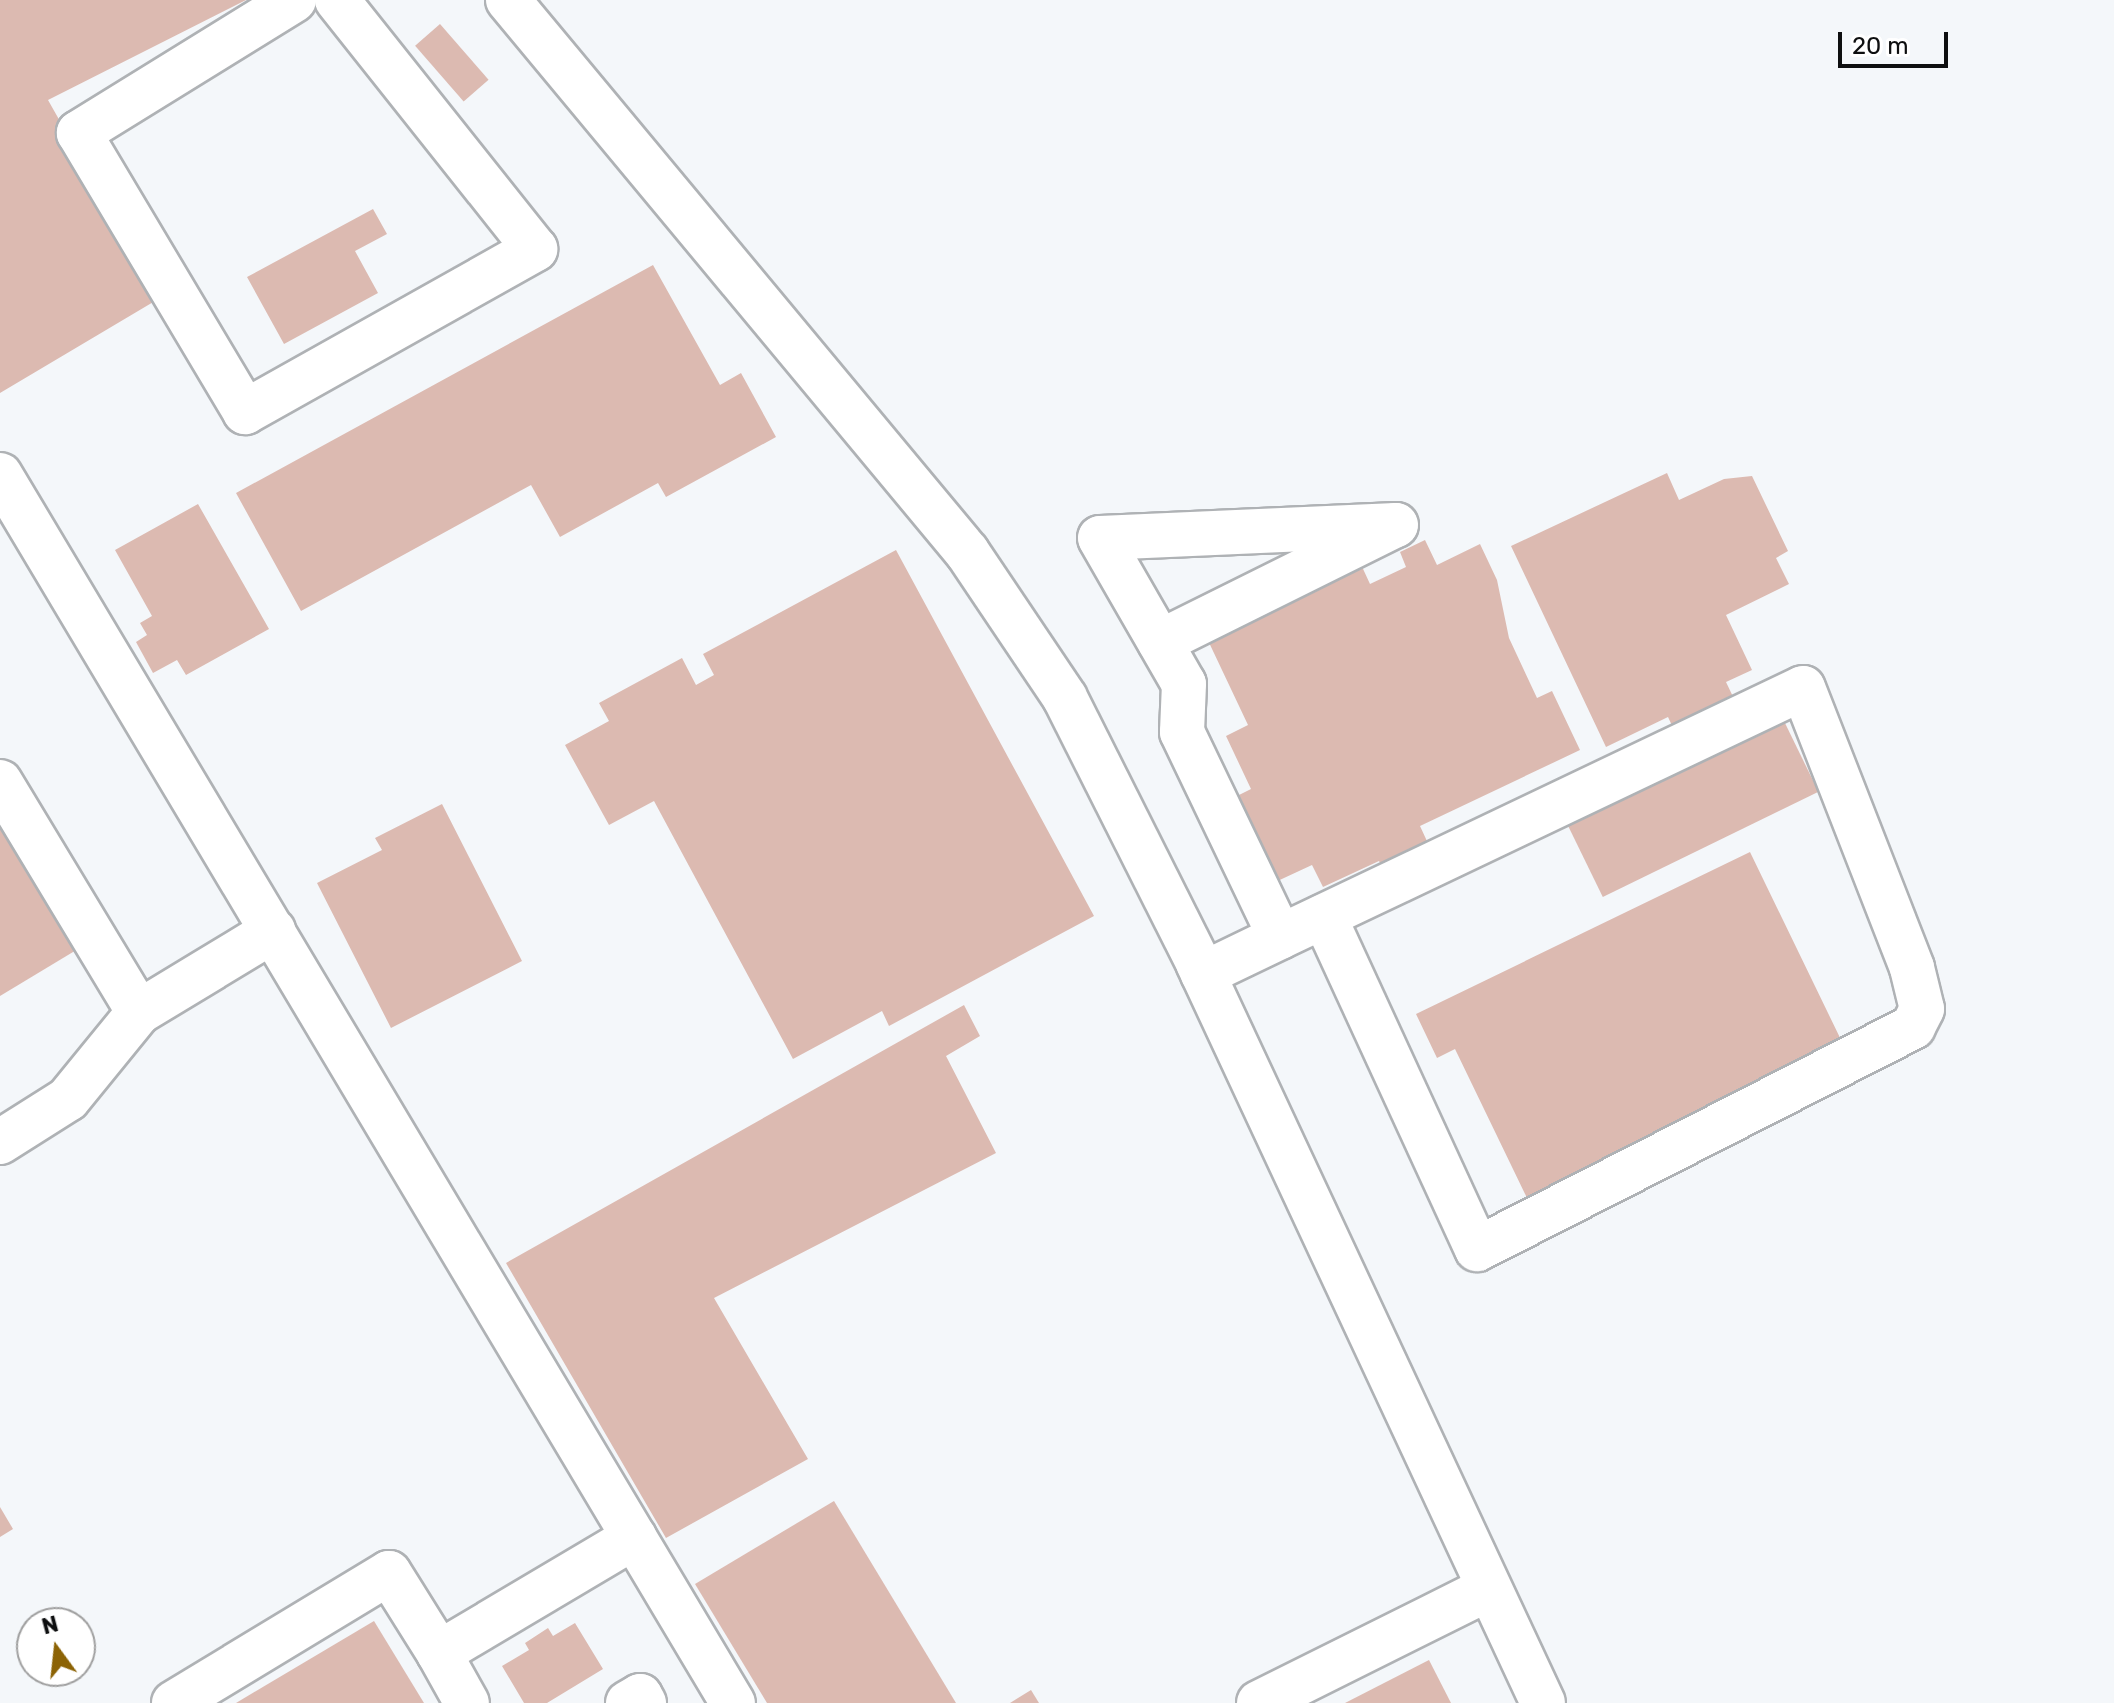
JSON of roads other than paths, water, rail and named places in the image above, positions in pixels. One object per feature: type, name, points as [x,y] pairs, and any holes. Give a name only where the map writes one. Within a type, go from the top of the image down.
[{"type":"street","points":[[294,0],[79,133],[245,412],[535,249],[337,0]]},
{"type":"street","points":[[513,2],[967,552],[1065,698],[1203,974],[1543,1703]]},
{"type":"street","points":[[0,475],[733,1703]]},
{"type":"street","points":[[1160,642],[1396,525],[1100,538],[1184,684],[1182,732],[1280,937]]},
{"type":"street","points":[[1203,974],[1324,916],[1803,688],[1912,968],[1922,1009],[1913,1027],[1477,1249],[1324,916]]},
{"type":"street","points":[[0,782],[139,1012]]},
{"type":"street","points":[[0,1142],[68,1099],[139,1012],[273,931]]},
{"type":"street","points":[[439,1653],[634,1537]]},
{"type":"street","points":[[174,1703],[389,1573],[467,1703]]},
{"type":"street","points":[[1259,1703],[1488,1589]]},
{"type":"street","points":[[628,1703],[640,1696],[644,1703]]}]
